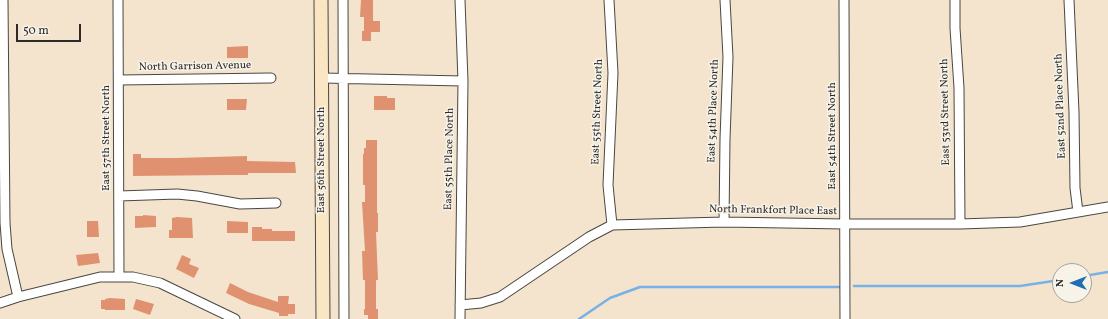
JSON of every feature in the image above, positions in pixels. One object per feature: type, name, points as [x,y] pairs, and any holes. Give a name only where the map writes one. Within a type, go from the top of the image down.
[{"type":"street","points":[[3,0],[5,223],[7,249],[18,297]]},
{"type":"street","name":"East 57th Street North","points":[[118,0],[119,276]]},
{"type":"street","name":"East 56th Street North","points":[[321,0],[323,319]]},
{"type":"street","name":"East 56th Street North","points":[[343,0],[344,319]]},
{"type":"street","name":"East 55th Place North","points":[[460,0],[463,81],[460,319]]},
{"type":"street","name":"East 55th Street North","points":[[609,0],[613,73],[608,185],[612,225]]},
{"type":"street","name":"East 54th Place North","points":[[724,222],[728,57],[725,0]]},
{"type":"street","name":"East 54th Street North","points":[[844,0],[846,319]]},
{"type":"street","name":"East 53rd Street North","points":[[955,0],[955,28],[960,88],[960,224]]},
{"type":"street","name":"East 52nd Place North","points":[[1069,0],[1074,112],[1075,188],[1078,212]]},
{"type":"street","name":"North Garrison Avenue","points":[[119,80],[272,78]]},
{"type":"street","points":[[322,78],[463,81]]},
{"type":"street","points":[[119,196],[176,194],[197,196],[240,204],[276,204]]},
{"type":"street","name":"North Frankfort Place East","points":[[460,306],[481,303],[500,297],[589,237],[612,225],[724,222],[845,224],[960,224],[1020,222],[1108,207]]},
{"type":"street","points":[[0,303],[18,297],[100,277],[119,276],[143,278],[160,283],[223,317],[235,319]]},
{"type":"building","points":[[361,0],[373,0],[373,21],[380,21],[380,32],[371,32],[371,41],[362,41],[364,17],[360,17]]},
{"type":"building","points":[[248,46],[248,58],[227,58],[227,47]]},
{"type":"building","points":[[374,96],[387,96],[387,98],[395,98],[395,110],[374,110]]},
{"type":"building","points":[[227,99],[247,99],[246,110],[227,110]]},
{"type":"building","points":[[366,140],[377,140],[378,232],[376,232],[378,280],[376,280],[376,309],[378,309],[378,319],[368,319],[368,315],[364,315],[365,280],[363,280],[362,251],[365,251],[362,202],[365,202],[365,185],[363,185],[363,154],[364,148],[366,148]]},
{"type":"building","points":[[133,154],[141,154],[141,158],[247,156],[247,161],[295,162],[296,173],[133,176]]},
{"type":"building","points":[[135,216],[156,216],[156,227],[135,228]]},
{"type":"building","points":[[172,218],[192,218],[193,238],[169,238],[169,230],[172,230]]},
{"type":"building","points":[[87,221],[98,221],[99,237],[87,237]]},
{"type":"building","points":[[227,221],[248,222],[248,233],[227,233]]},
{"type":"building","points":[[252,227],[272,229],[272,231],[295,231],[295,241],[252,241]]},
{"type":"building","points":[[98,253],[100,263],[78,266],[76,255]]},
{"type":"building","points":[[182,255],[191,259],[189,264],[199,268],[194,278],[176,269]]},
{"type":"building","points":[[230,283],[248,292],[278,302],[278,296],[289,296],[288,304],[295,304],[295,314],[279,316],[279,313],[249,304],[226,293]]},
{"type":"building","points":[[110,298],[125,299],[125,310],[101,309],[101,300]]},
{"type":"building","points":[[136,299],[154,304],[150,315],[133,309]]},
{"type":"waterway","points":[[1092,275],[1108,272]]},
{"type":"waterway","points":[[854,286],[1020,286],[1052,281]]},
{"type":"waterway","points":[[579,319],[610,298],[640,287],[839,287]]}]
